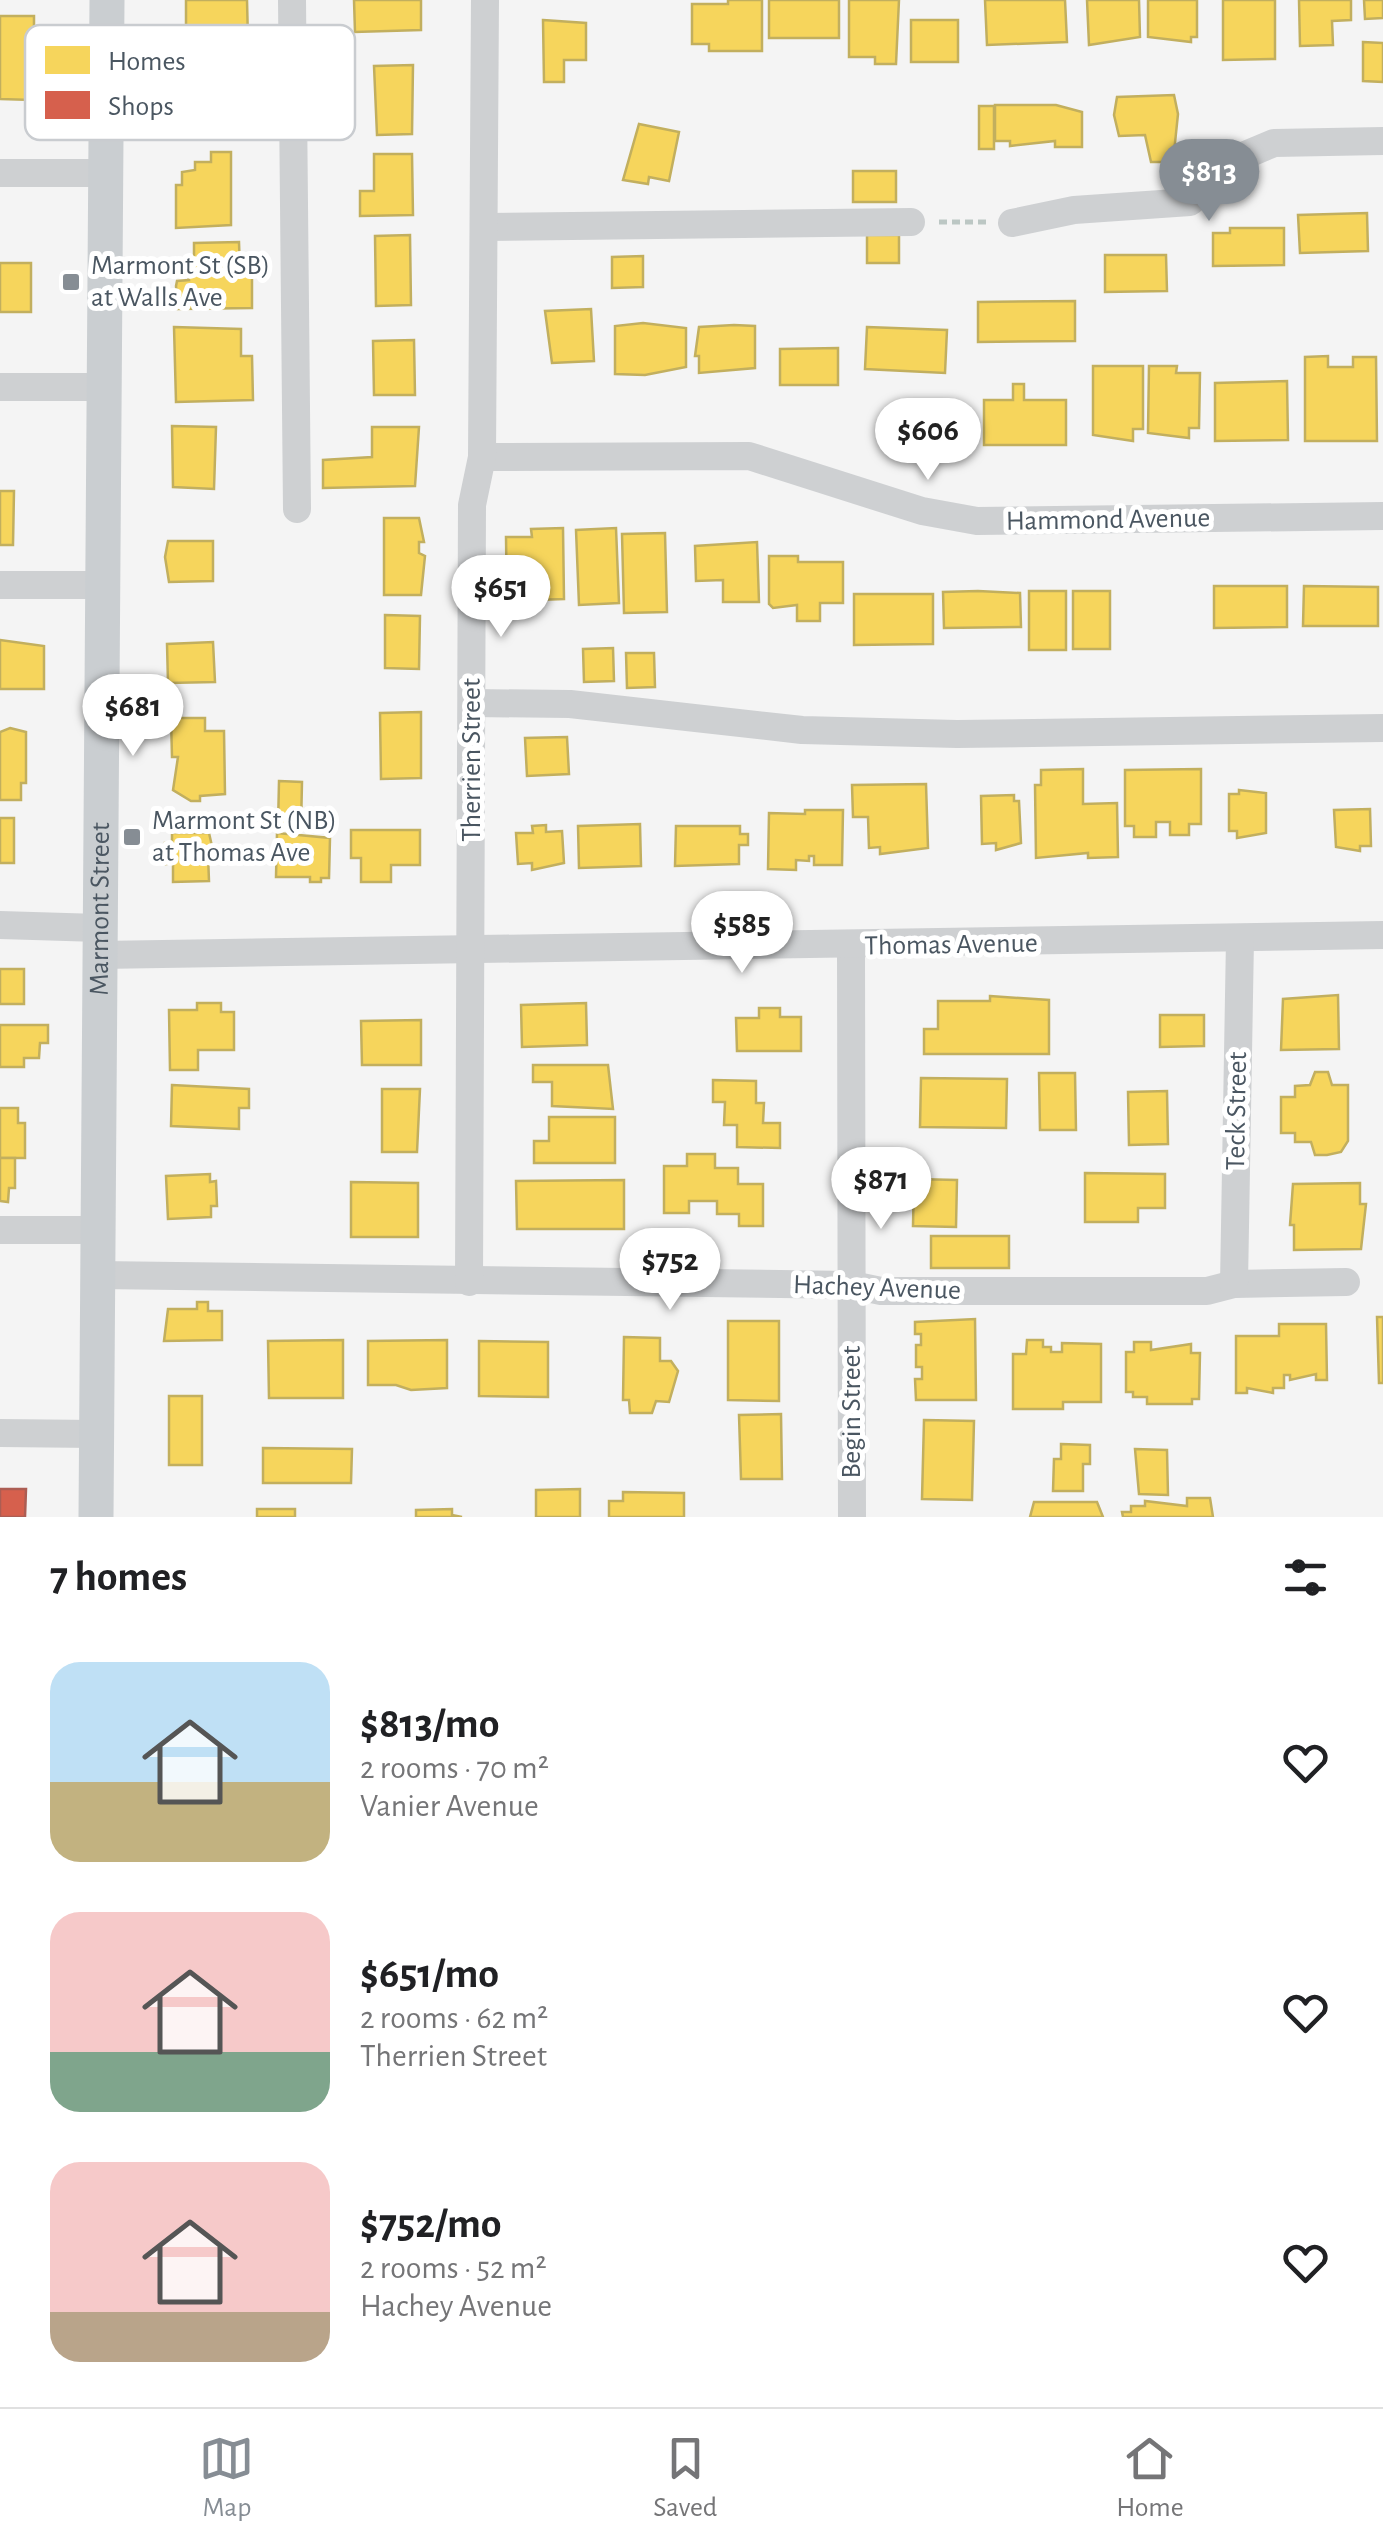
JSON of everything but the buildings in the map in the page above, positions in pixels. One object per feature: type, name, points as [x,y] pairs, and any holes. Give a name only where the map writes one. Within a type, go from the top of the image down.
[{"type":"main road","name":"Marmont Street","points":[[106,0],[106,25]]},
{"type":"main road","name":"Marmont Street","points":[[96,1517],[104,140]]},
{"type":"street","points":[[292,0],[292,25]]},
{"type":"street","name":"Therrien Street","points":[[469,1282],[472,505],[482,458],[485,0]]},
{"type":"street","points":[[293,140],[297,509]]},
{"type":"street","points":[[1012,223],[1074,210],[1190,202],[1243,156],[1274,143],[1383,141]]},
{"type":"street","points":[[0,172],[104,173]]},
{"type":"street","points":[[486,227],[911,222]]},
{"type":"street","points":[[0,386],[103,387]]},
{"type":"street","name":"Hammond Avenue","points":[[482,458],[750,456],[922,511],[977,521],[1383,516]]},
{"type":"street","points":[[0,585],[103,585]]},
{"type":"street","points":[[473,702],[570,704],[802,730],[957,734],[1383,728]]},
{"type":"street","name":"Thomas Avenue","points":[[0,926],[99,942],[471,949],[851,947],[1383,935]]},
{"type":"street","name":"Teck Street","points":[[1234,1284],[1240,939]]},
{"type":"street","name":"Begin Street","points":[[851,947],[852,1517]]},
{"type":"street","points":[[0,1230],[99,1230]]},
{"type":"street","name":"Hachey Avenue","points":[[98,1275],[852,1286],[882,1290],[1207,1291],[1234,1284],[1346,1282]]},
{"type":"street","points":[[0,1434],[96,1434]]},
{"type":"path","points":[[911,222],[1012,223]]},
{"type":"place","name":"Marmont St (SB) at Walls Ave","points":[[71,282]]},
{"type":"place","name":"Marmont St (NB) at Thomas Ave","points":[[132,837]]}]
